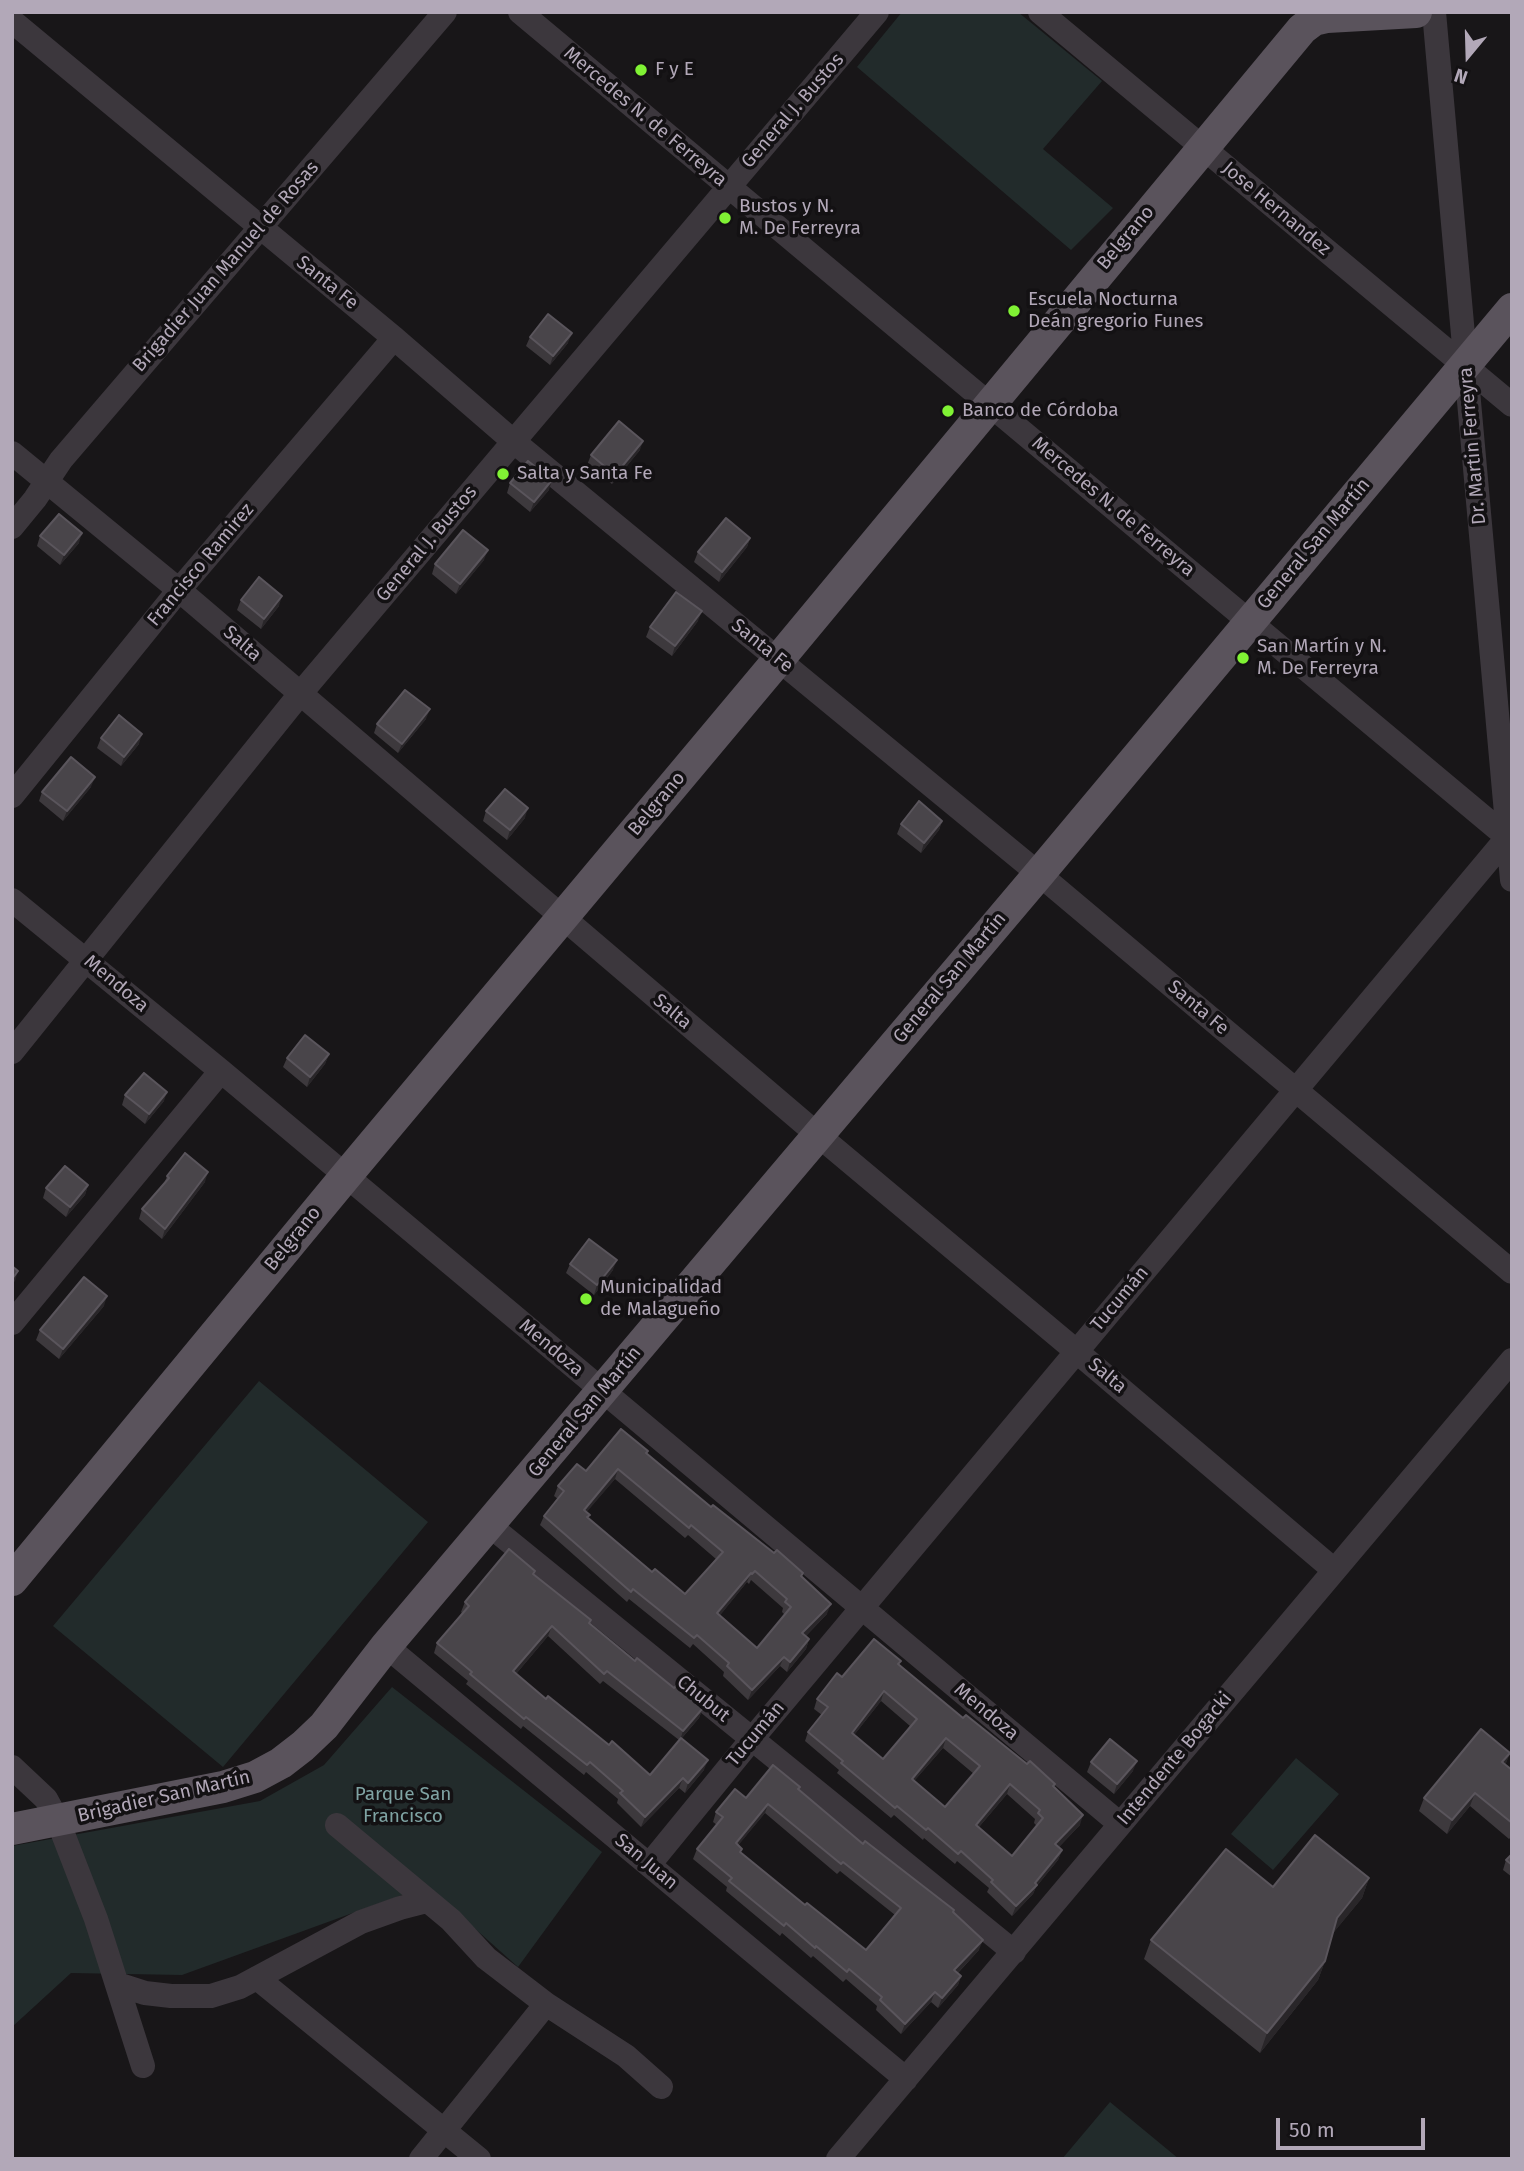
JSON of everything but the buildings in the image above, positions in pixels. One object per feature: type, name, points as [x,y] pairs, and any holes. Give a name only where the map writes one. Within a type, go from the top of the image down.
[{"type":"main road","points":[[1299,20],[1416,12]]},
{"type":"main road","name":"Belgrano","points":[[12,1580],[1201,148],[1299,20]]},
{"type":"main road","name":"General San Martín","points":[[386,1646],[1039,874],[1512,309]]},
{"type":"main road","name":"Brigadier San Martín","points":[[12,1829],[223,1787],[256,1777],[281,1763],[324,1726],[386,1646]]},
{"type":"street","name":"Brigadier Juan Manuel de Rosas","points":[[12,527],[70,449],[445,12]]},
{"type":"street","name":"Mercedes N. de Ferreyra","points":[[520,12],[1510,836]]},
{"type":"street","name":"General J. Bustos","points":[[12,1052],[300,694],[877,12]]},
{"type":"street","name":"Jose Hernandez","points":[[1040,12],[1512,405]]},
{"type":"street","name":"Dr. Martin Ferreyra","points":[[1434,12],[1512,880]]},
{"type":"street","name":"Santa Fe","points":[[12,21],[394,338],[513,441],[1039,874],[1512,1272]]},
{"type":"street","name":"Francisco Ramirez","points":[[12,796],[179,590],[394,338]]},
{"type":"street","name":"Salta","points":[[12,453],[179,590],[561,918],[1334,1570]]},
{"type":"street","name":"Tucumán","points":[[649,1865],[1076,1351],[1510,836]]},
{"type":"street","name":"Mendoza","points":[[12,900],[221,1071],[1120,1824]]},
{"type":"street","points":[[12,1323],[221,1071]]},
{"type":"street","name":"Intendente Bogacki","points":[[838,2159],[1512,1360]]},
{"type":"street","name":"Chubut","points":[[489,1525],[1014,1952]]},
{"type":"street","name":"San Juan","points":[[386,1646],[906,2079]]},
{"type":"street","points":[[12,1767],[46,1799],[58,1821],[96,1920],[143,2066]]},
{"type":"street","points":[[337,1825],[451,1920],[486,1958],[546,2004],[626,2056],[661,2087]]},
{"type":"street","points":[[117,1984],[145,1993],[211,1996],[240,1987],[361,1922],[427,1901]]},
{"type":"street","points":[[257,1978],[479,2159]]},
{"type":"street","points":[[421,2159],[546,2004]]},
{"type":"green space","points":[[902,12],[1018,12],[1102,81],[1043,149],[1113,208],[1071,250],[857,67]]},
{"type":"green space","points":[[259,1381],[428,1522],[223,1767],[53,1626]]},
{"type":"green space","name":"Parque San Francisco","points":[[392,1687],[602,1852],[518,1967],[427,1886],[182,1975],[71,1973],[12,2027],[12,1846],[260,1801],[324,1765]]},
{"type":"green space","points":[[1296,1758],[1339,1794],[1273,1870],[1231,1834]]},
{"type":"green space","points":[[1110,2102],[1179,2159],[1062,2159]]},
{"type":"place","name":"F y E","points":[[641,70]]},
{"type":"place","name":"Bustos y N. M. De Ferreyra","points":[[725,218]]},
{"type":"place","name":"Escuela Nocturna Deán gregorio Funes","points":[[1014,311]]},
{"type":"place","name":"Banco de Córdoba","points":[[948,411]]},
{"type":"place","name":"Salta y Santa Fe","points":[[503,474]]},
{"type":"place","name":"San Martín y N. M. De Ferreyra","points":[[1243,658]]},
{"type":"place","name":"Municipalidad de Malagueño","points":[[586,1299]]}]
